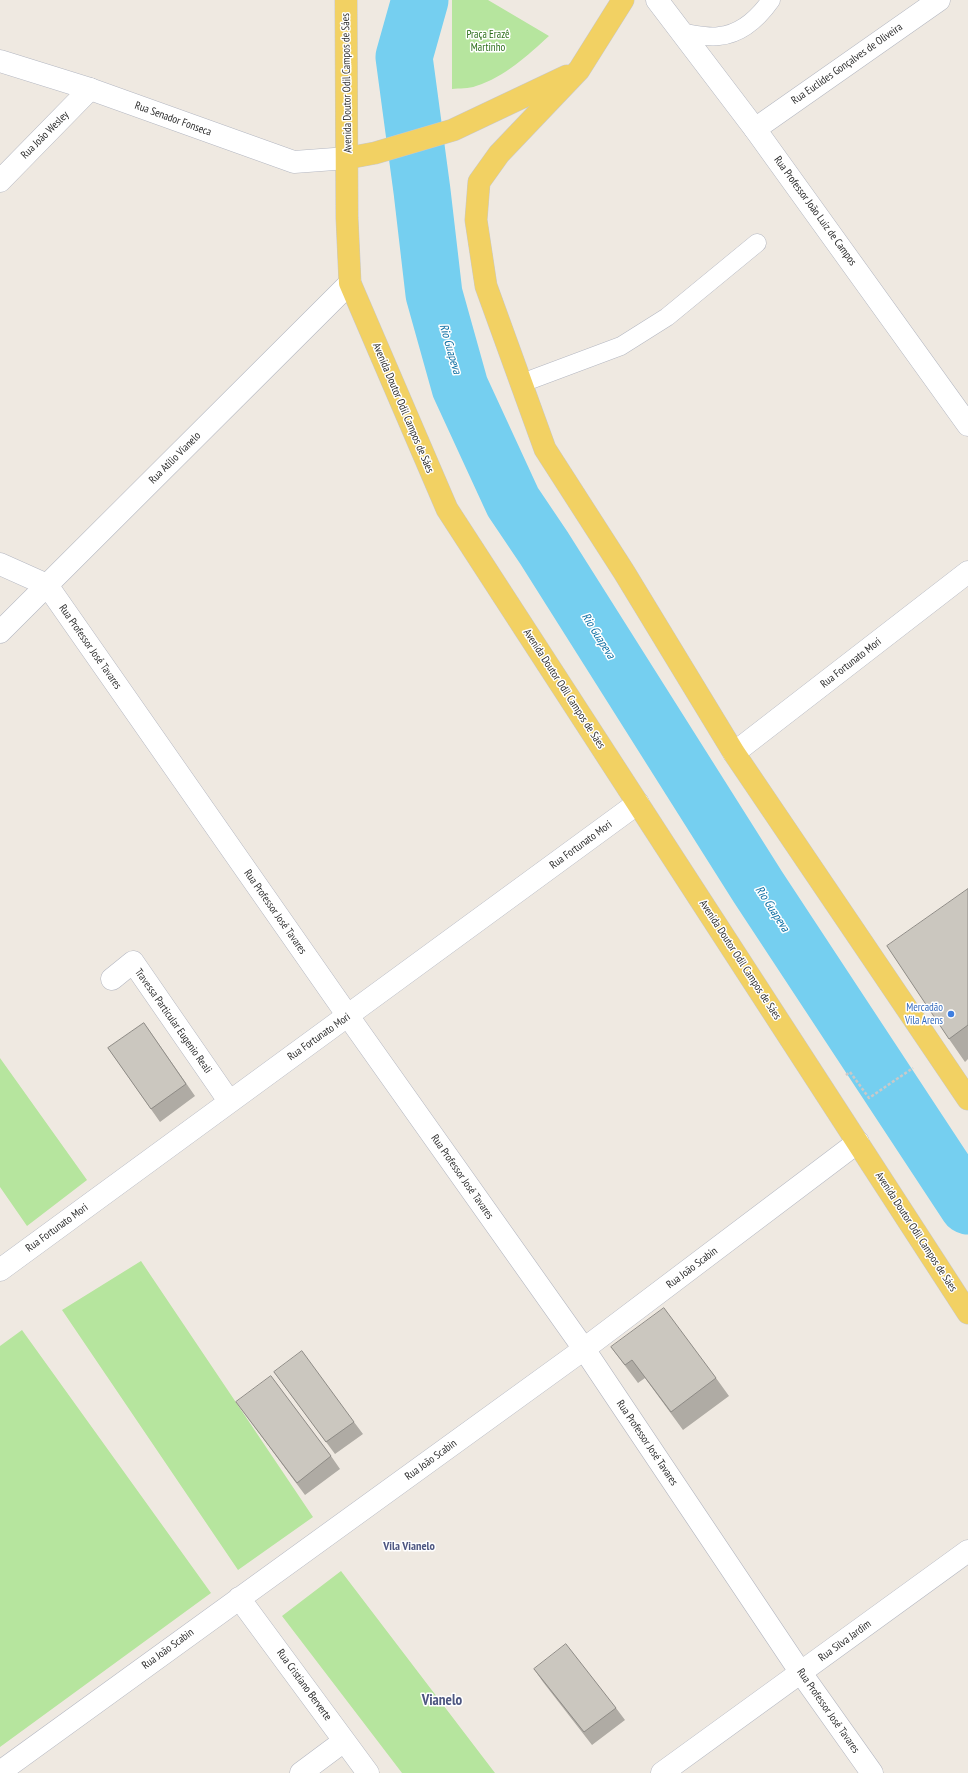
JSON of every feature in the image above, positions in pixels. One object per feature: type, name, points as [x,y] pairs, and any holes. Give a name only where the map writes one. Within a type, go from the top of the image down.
[{"type":"main road","name":"Avenida Doutor Odil Campos de Sáes","points":[[346,0],[348,158],[347,218],[350,284],[447,509],[968,1313]]},
{"type":"main road","points":[[623,0],[579,70],[500,154],[479,182],[476,220],[486,286],[545,449],[624,572],[734,753],[968,1099]]},
{"type":"main road","points":[[348,158],[375,153],[453,130],[579,70]]},
{"type":"street","name":"Rua Professor João Luiz de Campos","points":[[657,0],[756,129],[968,426]]},
{"type":"street","name":"Rua Euclides Gonçalves de Oliveira","points":[[756,129],[939,0]]},
{"type":"street","name":"Rua Senador Fonseca","points":[[0,61],[90,89],[294,162],[348,158]]},
{"type":"street","name":"Rua João Wesley","points":[[0,181],[90,89]]},
{"type":"street","name":"Rua Atílio Vianelo","points":[[0,632],[350,284]]},
{"type":"street","points":[[0,564],[47,585]]},
{"type":"street","name":"Rua Fortunato Mori","points":[[734,753],[968,572]]},
{"type":"street","name":"Rua Professor José Tavares","points":[[47,585],[348,1016],[584,1349],[801,1673],[872,1773]]},
{"type":"street","name":"Rua Fortunato Mori","points":[[0,1270],[638,803]]},
{"type":"street","name":"Travessa Particular Eugenio Reali","points":[[112,979],[133,962],[229,1101]]},
{"type":"street","name":"Rua João Scabin","points":[[0,1772],[584,1349],[858,1142]]},
{"type":"street","name":"Rua Silva Jardim","points":[[662,1773],[968,1550]]},
{"type":"street","name":"Rua Cristiano Berverte","points":[[239,1598],[368,1773]]},
{"type":"street","points":[[301,1773],[344,1741]]},
{"type":"lane","points":[[682,33],[720,36],[743,28],[762,13],[771,0]]},
{"type":"lane","points":[[522,383],[621,346],[667,317],[757,243]]},
{"type":"path","points":[[869,1098],[913,1068]]},
{"type":"green space","name":"Praça Erazê Martinho","points":[[452,0],[488,0],[549,36],[516,65],[497,77],[473,87],[452,89]]},
{"type":"green space","points":[[0,1058],[87,1180],[27,1226],[0,1187]]},
{"type":"green space","points":[[141,1261],[313,1517],[238,1570],[62,1310]]},
{"type":"green space","points":[[22,1330],[211,1593],[0,1747],[0,1346]]},
{"type":"green space","points":[[341,1571],[495,1773],[402,1773],[282,1616]]},
{"type":"building","name":"Mercadão Vila Arens","points":[[968,889],[968,1025],[949,1039],[887,946]]},
{"type":"building","points":[[144,1023],[186,1084],[151,1109],[108,1048]]},
{"type":"building","points":[[664,1308],[716,1378],[671,1412],[632,1360],[625,1365],[611,1347]]},
{"type":"building","points":[[302,1351],[354,1422],[326,1442],[274,1372]]},
{"type":"building","points":[[271,1376],[331,1456],[297,1483],[236,1402]]},
{"type":"building","points":[[566,1644],[616,1708],[584,1732],[534,1669]]},
{"type":"waterway","name":"Rio Guapeva","points":[[420,0],[404,57],[434,294],[460,387],[513,502],[544,548],[758,887],[968,1206]]},
{"type":"place","name":"Mercadão Vila Arens","points":[[951,1014]]},
{"type":"district","name":"Vila Vianelo","points":[[409,1547]]},
{"type":"district","name":"Vianelo","points":[[442,1701]]}]
